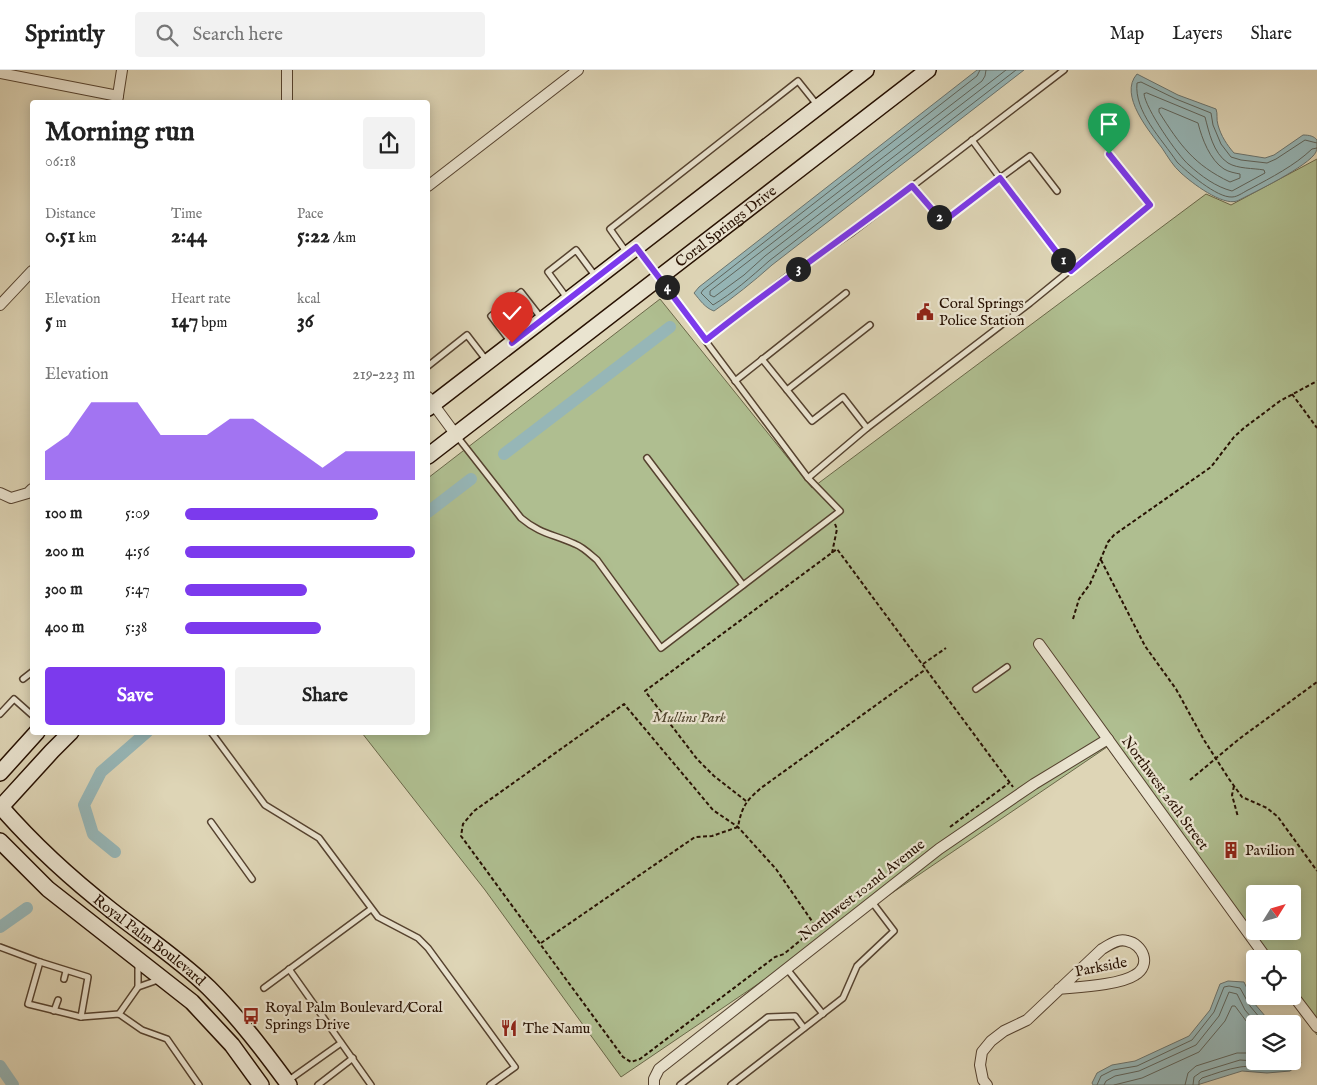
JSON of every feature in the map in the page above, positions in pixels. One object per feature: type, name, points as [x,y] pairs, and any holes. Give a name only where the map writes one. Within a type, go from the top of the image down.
[{"type":"main road","name":"Coral Springs Drive","points":[[430,454],[928,70]]},
{"type":"main road","points":[[430,402],[488,362],[864,71]]},
{"type":"main road","points":[[0,773],[34,735]]},
{"type":"main road","points":[[0,807],[68,735]]},
{"type":"main road","name":"Royal Palm Boulevard","points":[[0,807],[34,844],[64,871],[111,910],[163,948],[208,988],[248,1031],[286,1084]]},
{"type":"main road","name":"Royal Palm Boulevard","points":[[0,841],[48,889],[192,1002],[232,1045],[261,1085]]},
{"type":"street","points":[[0,73],[117,99],[122,70]]},
{"type":"street","points":[[287,70],[287,100]]},
{"type":"street","points":[[430,184],[578,70]]},
{"type":"street","points":[[0,306],[30,273]]},
{"type":"street","points":[[430,404],[456,435]]},
{"type":"street","points":[[0,493],[11,498],[30,491]]},
{"type":"street","name":"Northwest 26th Street","points":[[1039,644],[1260,950]]},
{"type":"street","name":"Northwest 102nd Avenue","points":[[654,1085],[654,1079],[659,1069],[939,849],[1025,790],[1108,739]]},
{"type":"street","name":"Parkside","points":[[987,1085],[983,1080],[980,1065],[982,1052],[991,1041],[1004,1030],[1027,1020],[1059,989],[1102,949],[1115,942],[1127,941],[1139,948],[1145,958],[1144,967],[1136,975],[1122,981],[1059,989]]},
{"type":"street","points":[[1300,1005],[1317,1027]]},
{"type":"lane","points":[[706,340],[788,276],[850,234],[1064,70]]},
{"type":"lane","points":[[456,435],[521,518],[547,535],[586,550],[597,560],[662,648],[840,510],[808,478],[659,278],[610,230],[798,81],[819,107]]},
{"type":"lane","points":[[972,140],[1071,271]]},
{"type":"lane","points":[[808,478],[867,428],[1071,271],[1150,205],[1109,154]]},
{"type":"lane","points":[[912,186],[943,222],[1030,156],[1057,191]]},
{"type":"lane","points":[[568,300],[548,272],[576,250],[597,278]]},
{"type":"lane","points":[[512,343],[491,316],[521,292],[542,320]]},
{"type":"lane","points":[[735,381],[846,293]]},
{"type":"lane","points":[[787,390],[870,325]]},
{"type":"lane","points":[[430,364],[467,335],[488,362]]},
{"type":"lane","points":[[762,359],[812,421],[843,397],[867,428]]},
{"type":"lane","points":[[647,458],[743,585]]},
{"type":"lane","points":[[976,689],[1007,667]]},
{"type":"lane","points":[[23,679],[30,674]]},
{"type":"lane","points":[[0,714],[14,699],[30,713]]},
{"type":"lane","points":[[214,735],[266,805],[318,838],[378,917],[418,938],[428,948],[515,1067],[490,1085]]},
{"type":"lane","points":[[211,822],[252,879]]},
{"type":"lane","points":[[731,1085],[843,998],[857,966],[894,931],[872,902]]},
{"type":"lane","points":[[264,988],[371,909]]},
{"type":"lane","points":[[0,947],[88,977],[81,1017]]},
{"type":"lane","points":[[138,959],[138,987]]},
{"type":"lane","points":[[40,962],[28,1004],[81,1017],[119,1014],[142,1030],[167,1039],[199,1085]]},
{"type":"lane","points":[[787,968],[822,1014]]},
{"type":"lane","points":[[289,970],[372,1085]]},
{"type":"lane","points":[[64,979],[66,971]]},
{"type":"lane","points":[[119,1014],[138,987],[163,978]]},
{"type":"lane","points":[[54,1011],[58,1000]]},
{"type":"lane","points":[[680,1085],[768,1017],[795,1016],[804,1028]]},
{"type":"lane","points":[[286,1084],[342,1043]]},
{"type":"lane","points":[[318,1085],[353,1058]]},
{"type":"path","points":[[1073,619],[1079,599],[1090,584],[1108,542],[1114,535],[1211,467],[1234,437],[1280,401],[1317,381]]},
{"type":"path","points":[[1292,394],[1317,428]]},
{"type":"path","points":[[832,553],[837,530],[835,524]]},
{"type":"path","points":[[746,801],[714,776],[697,759],[645,691],[837,549],[1009,783],[1014,788],[1025,790]]},
{"type":"path","points":[[1101,560],[1146,646],[1176,689],[1204,740],[1234,786],[1242,796],[1267,808],[1278,817],[1305,857],[1317,871]]},
{"type":"path","points":[[923,664],[946,648]]},
{"type":"path","points":[[738,827],[740,815],[746,801],[761,788],[926,669]]},
{"type":"path","points":[[1190,780],[1216,757],[1317,682]]},
{"type":"path","points":[[824,939],[816,928],[776,869],[738,827],[713,810],[624,704],[474,812],[463,824],[461,836],[623,1056],[631,1062],[640,1059],[775,957],[784,954],[816,928],[850,900],[922,847]]},
{"type":"path","points":[[944,831],[1009,783]]},
{"type":"path","points":[[1234,786],[1232,795],[1238,817]]},
{"type":"path","points":[[541,944],[695,837],[712,836],[738,827]]},
{"type":"green space","name":"Mullins Park","points":[[1317,159],[1317,1035],[1295,1005],[1301,1005],[1301,950],[1254,950],[1247,940],[1301,940],[1301,885],[1246,885],[1246,938],[1107,747],[621,1077],[485,890],[364,735],[430,735],[430,476],[660,299],[812,488],[1206,194],[1231,205]]},
{"type":"water","points":[[977,70],[1024,70],[714,311],[705,306],[694,293],[699,287]]},
{"type":"water","points":[[1137,74],[1178,95],[1216,109],[1217,123],[1221,133],[1234,153],[1265,158],[1274,155],[1303,135],[1311,136],[1317,140],[1316,152],[1292,172],[1237,201],[1231,202],[1216,197],[1200,188],[1178,170],[1144,123],[1133,102],[1131,92],[1132,83]]},
{"type":"water","points":[[1228,981],[1244,982],[1246,986],[1246,1005],[1256,1005],[1264,1015],[1246,1015],[1246,1070],[1291,1070],[1267,1073],[1242,1071],[1197,1085],[1093,1085],[1092,1083],[1097,1073],[1112,1065],[1135,1061],[1189,1036],[1210,1010],[1220,984]]},
{"type":"waterway","points":[[504,454],[670,327]]},
{"type":"waterway","points":[[430,510],[471,479]]},
{"type":"waterway","points":[[115,852],[93,834],[84,805],[101,772],[144,735]]},
{"type":"waterway","points":[[0,927],[27,908]]},
{"type":"waterway","points":[[0,1066],[13,1085]]},
{"type":"place","name":"Coral Springs Police Station","points":[[925,312]]},
{"type":"place","name":"Pavilion","points":[[1231,850]]},
{"type":"place","name":"Royal Palm Boulevard/Coral Springs Drive","points":[[251,1016]]},
{"type":"place","name":"The Namu","points":[[509,1028]]},
{"type":"route","points":[[512,343],[636,247],[706,340],[788,276],[850,234],[912,186],[943,222],[1000,178],[1071,271],[1150,205],[1109,154]]}]
